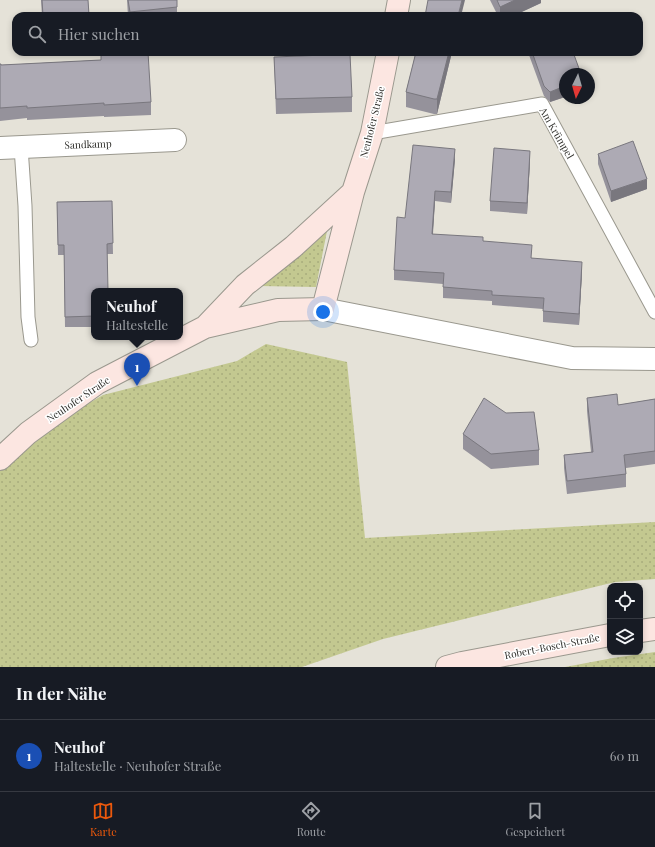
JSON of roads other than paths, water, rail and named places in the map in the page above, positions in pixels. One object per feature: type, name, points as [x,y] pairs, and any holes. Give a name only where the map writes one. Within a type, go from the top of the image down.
[{"type":"street","points":[[397,12],[399,0]]},
{"type":"street","name":"Neuhofer Straße","points":[[183,338],[205,327],[278,310],[323,309],[353,192],[372,133],[387,56]]},
{"type":"street","name":"Sandkamp","points":[[0,148],[175,140]]},
{"type":"street","name":"Neuhofer Straße","points":[[205,327],[245,285],[293,247],[353,192]]},
{"type":"street","points":[[323,309],[572,358],[655,359]]},
{"type":"street","name":"Neuhofer Straße","points":[[0,459],[28,432],[97,383],[180,340]]},
{"type":"street","points":[[643,631],[655,629]]},
{"type":"street","name":"Robert-Bosch-Straße","points":[[447,667],[607,636]]},
{"type":"lane","name":"Am Krümpel","points":[[372,133],[542,104],[655,312]]},
{"type":"lane","points":[[21,147],[25,206],[28,317],[31,340]]},
{"type":"place","name":"Neuhof","points":[[137,386]]}]
